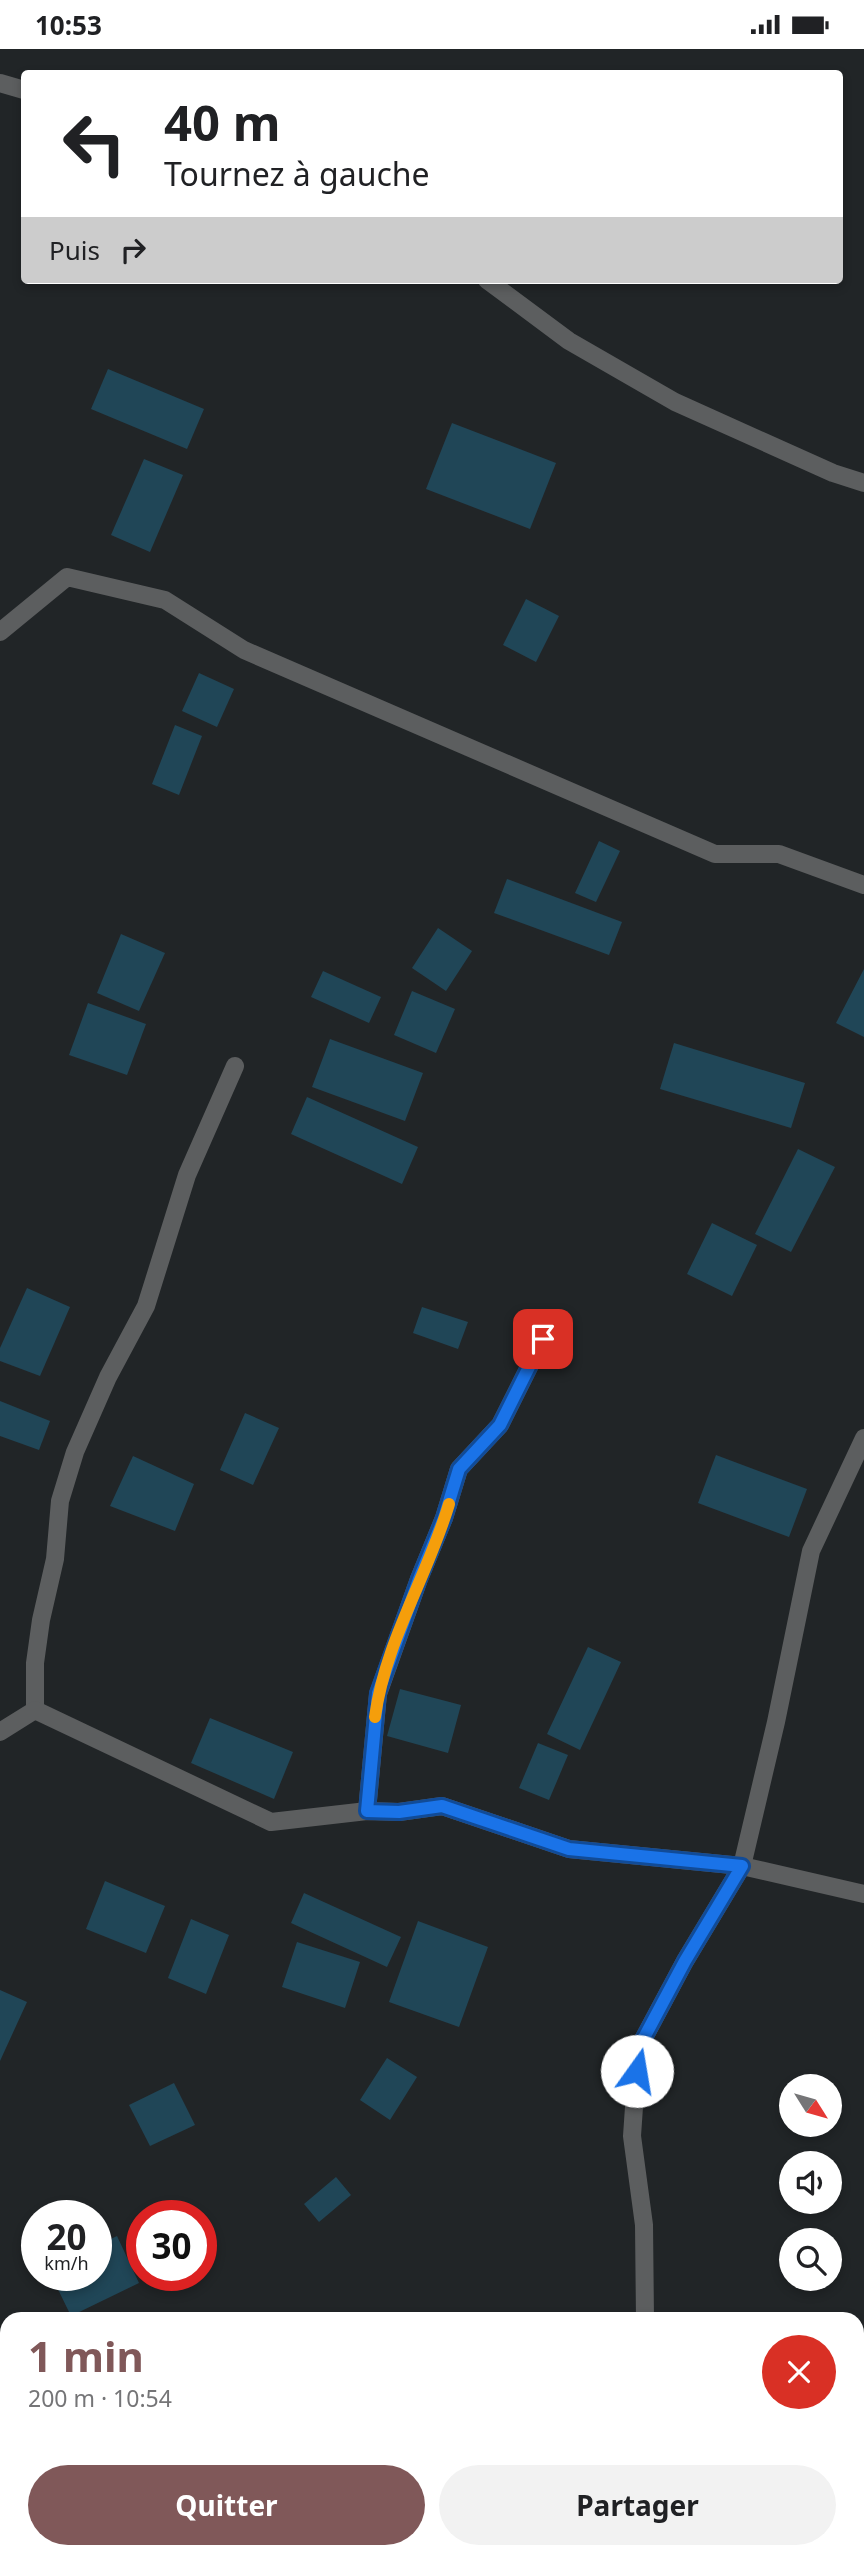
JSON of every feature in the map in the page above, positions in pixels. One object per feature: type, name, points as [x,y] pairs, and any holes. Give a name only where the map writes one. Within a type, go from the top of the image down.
[{"type":"street","points":[[0,83],[21,89]]},
{"type":"street","points":[[492,284],[569,341],[675,402],[833,473],[864,483]]},
{"type":"street","points":[[0,632],[67,577],[165,600],[244,650],[715,854],[779,854],[864,885]]},
{"type":"street","points":[[35,1710],[37,1652],[55,1559],[60,1501],[71,1464],[108,1377],[146,1306],[187,1175],[235,1066]]},
{"type":"street","points":[[367,1811],[378,1693],[444,1518],[459,1469],[500,1425],[543,1339]]},
{"type":"street","points":[[642,2312],[643,2225],[632,2136],[638,2049],[685,1961],[742,1866],[776,1722],[811,1551],[864,1438]]},
{"type":"street","points":[[0,1732],[35,1710]]},
{"type":"street","points":[[35,1710],[271,1822],[442,1806],[569,1849],[742,1866],[864,1894]]},
{"type":"building","points":[[108,369],[204,409],[187,449],[91,409]]},
{"type":"building","points":[[452,423],[556,463],[530,529],[426,489]]},
{"type":"building","points":[[144,459],[183,475],[150,552],[111,535]]},
{"type":"building","points":[[526,599],[559,616],[536,662],[503,645]]},
{"type":"building","points":[[199,673],[234,689],[217,727],[182,711]]},
{"type":"building","points":[[175,725],[202,736],[179,795],[152,784]]},
{"type":"building","points":[[599,841],[620,851],[596,902],[575,893]]},
{"type":"building","points":[[507,879],[622,922],[609,955],[494,913]]},
{"type":"building","points":[[438,928],[472,951],[446,991],[412,968]]},
{"type":"building","points":[[121,934],[165,953],[139,1011],[97,993]]},
{"type":"building","points":[[864,969],[864,1037],[836,1023]]},
{"type":"building","points":[[323,971],[381,997],[369,1023],[311,997]]},
{"type":"building","points":[[412,991],[455,1009],[436,1053],[394,1035]]},
{"type":"building","points":[[88,1003],[146,1024],[127,1075],[69,1055]]},
{"type":"building","points":[[330,1039],[423,1073],[405,1121],[312,1087]]},
{"type":"building","points":[[674,1043],[805,1083],[791,1128],[660,1089]]},
{"type":"building","points":[[307,1097],[418,1147],[402,1184],[291,1134]]},
{"type":"building","points":[[798,1149],[835,1167],[791,1252],[755,1234]]},
{"type":"building","points":[[712,1223],[757,1245],[732,1296],[687,1274]]},
{"type":"building","points":[[27,1288],[70,1307],[40,1376],[0,1361],[0,1348]]},
{"type":"building","points":[[422,1307],[468,1322],[458,1349],[413,1333]]},
{"type":"building","points":[[0,1401],[50,1421],[39,1450],[0,1436]]},
{"type":"building","points":[[245,1413],[279,1428],[253,1485],[220,1470]]},
{"type":"building","points":[[716,1455],[807,1489],[789,1537],[698,1503]]},
{"type":"building","points":[[133,1456],[194,1484],[175,1531],[110,1506]]},
{"type":"building","points":[[588,1647],[621,1662],[580,1750],[547,1734]]},
{"type":"building","points":[[400,1689],[461,1705],[448,1753],[387,1736]]},
{"type":"building","points":[[210,1718],[293,1752],[274,1799],[191,1763]]},
{"type":"building","points":[[538,1743],[568,1755],[549,1800],[519,1788]]},
{"type":"building","points":[[105,1881],[165,1906],[146,1953],[86,1929]]},
{"type":"building","points":[[304,1893],[401,1937],[387,1967],[291,1923]]},
{"type":"building","points":[[191,1919],[229,1935],[206,1994],[168,1978]]},
{"type":"building","points":[[418,1921],[488,1947],[459,2027],[389,2002]]},
{"type":"building","points":[[297,1942],[360,1962],[345,2008],[282,1987]]},
{"type":"building","points":[[0,1990],[27,2002],[0,2061]]},
{"type":"building","points":[[387,2058],[417,2077],[390,2120],[360,2100]]},
{"type":"building","points":[[174,2083],[195,2125],[150,2146],[129,2105]]},
{"type":"building","points":[[336,2177],[351,2195],[319,2222],[304,2204]]},
{"type":"building","points":[[117,2236],[126,2255],[126,2289],[79,2312],[69,2312],[59,2291],[112,2291],[112,2238]]},
{"type":"slow traffic","points":[[375,1717],[378,1693],[449,1504]]},
{"type":"route","points":[[543,1339],[500,1425],[459,1469],[444,1518],[378,1693],[367,1811],[399,1812],[442,1806],[569,1849],[742,1866],[685,1961],[638,2049],[637,2071]]}]
